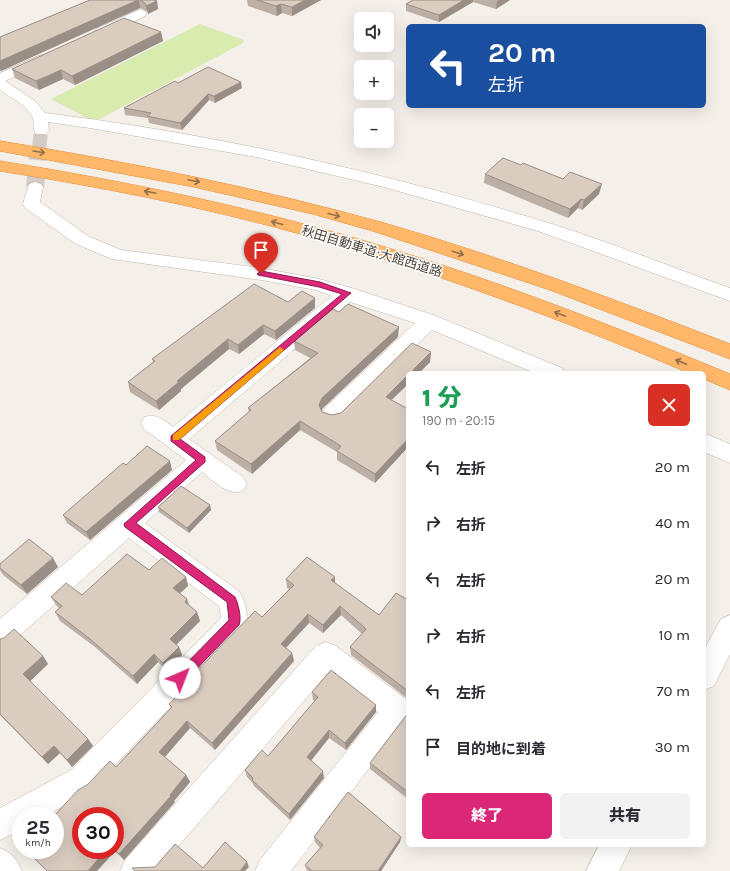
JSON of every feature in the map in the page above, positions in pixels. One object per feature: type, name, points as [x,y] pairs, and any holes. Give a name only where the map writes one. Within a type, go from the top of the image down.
[{"type":"highway","name":"秋田自動車道;大館西道路","points":[[0,146],[176,177],[260,196],[351,220],[451,250],[558,286],[730,352]]},
{"type":"highway","name":"秋田自動車道;大館西道路","points":[[0,166],[153,193],[249,215],[340,240],[442,272],[540,306],[702,371]]},
{"type":"highway","name":"秋田自動車道;大館西道路","points":[[706,372],[730,382]]},
{"type":"street","points":[[92,36],[141,13]]},
{"type":"street","points":[[0,78],[56,52]]},
{"type":"street","points":[[0,84],[30,104],[40,117],[41,132]]},
{"type":"street","points":[[40,117],[90,123],[256,152],[388,183],[547,228],[730,295]]},
{"type":"street","points":[[34,187],[31,204],[82,240],[118,255],[261,274],[320,285],[429,321],[550,371]]},
{"type":"street","points":[[174,439],[348,293]]},
{"type":"street","points":[[332,415],[429,321]]},
{"type":"street","points":[[152,423],[235,484]]},
{"type":"street","points":[[706,443],[730,454]]},
{"type":"street","points":[[0,636],[202,459]]},
{"type":"street","points":[[0,825],[81,780],[235,622],[232,600],[128,524]]},
{"type":"street","points":[[706,673],[730,627]]},
{"type":"street","points":[[136,871],[326,655],[398,710],[271,871]]},
{"type":"street","points":[[602,871],[615,847]]},
{"type":"street","points":[[0,864],[6,871]]},
{"type":"green space","points":[[200,24],[244,40],[243,43],[100,119],[89,119],[51,99]]},
{"type":"building","points":[[90,0],[138,0],[0,61],[0,37]]},
{"type":"building","points":[[140,0],[157,1],[146,6],[146,4]]},
{"type":"building","points":[[257,0],[305,0],[292,7],[281,4],[276,6]]},
{"type":"building","points":[[413,0],[464,0],[439,15],[406,4]]},
{"type":"building","points":[[124,18],[161,32],[72,76],[61,70],[36,81],[12,69]]},
{"type":"building","points":[[208,67],[241,82],[214,96],[208,94],[180,123],[147,116],[151,113],[124,108],[175,81],[178,83]]},
{"type":"building","points":[[503,158],[521,165],[523,163],[563,179],[570,172],[602,184],[584,200],[581,199],[570,209],[485,174]]},
{"type":"building","points":[[254,284],[288,302],[302,291],[315,298],[275,331],[263,325],[238,345],[228,339],[177,381],[179,382],[156,401],[128,382],[155,361],[152,359]]},
{"type":"building","points":[[348,304],[399,327],[322,398],[319,405],[322,412],[332,415],[341,413],[412,343],[431,352],[412,371],[406,371],[406,377],[386,397],[406,408],[406,441],[375,474],[337,451],[341,446],[300,421],[251,464],[215,441],[251,410],[248,408],[318,353],[294,341],[333,309],[339,312]]},
{"type":"building","points":[[147,446],[170,461],[86,532],[63,515],[123,463],[126,465]]},
{"type":"building","points":[[181,486],[210,505],[187,528],[158,507]]},
{"type":"building","points":[[29,539],[53,558],[21,585],[0,568],[0,564]]},
{"type":"building","points":[[127,554],[149,570],[162,558],[186,577],[173,588],[187,599],[185,602],[197,612],[170,639],[179,647],[163,663],[154,654],[133,676],[90,639],[55,612],[62,606],[51,597],[66,583],[82,595]]},
{"type":"building","points":[[307,557],[335,577],[331,580],[379,615],[396,593],[406,599],[406,689],[350,647],[366,629],[340,606],[323,625],[308,614],[281,644],[292,653],[212,743],[187,721],[159,752],[186,775],[170,795],[171,796],[124,848],[124,807],[72,807],[72,859],[98,859],[88,871],[47,871],[35,859],[64,859],[64,807],[62,807],[78,790],[87,785],[110,761],[116,767],[172,707],[169,704],[188,685],[185,683],[255,611],[262,617],[294,585],[286,579]]},
{"type":"building","points":[[14,629],[43,656],[23,674],[88,739],[67,760],[54,746],[42,757],[0,714],[0,639],[4,638]]},
{"type":"building","points":[[331,670],[376,705],[345,743],[329,730],[307,757],[323,771],[289,814],[252,780],[253,778],[245,770],[262,750],[268,756],[318,697],[312,692]]},
{"type":"building","points":[[406,716],[406,790],[370,763]]},
{"type":"building","points":[[348,792],[401,837],[378,871],[312,871],[305,865],[323,845],[314,837]]},
{"type":"building","points":[[225,842],[247,862],[240,871],[135,871],[132,868],[155,867],[175,844],[203,868]]},
{"type":"tunnel","points":[[39,148],[41,132]]},
{"type":"tunnel","points":[[35,187],[39,147]]},
{"type":"slow traffic","points":[[176,437],[280,350]]},
{"type":"route","points":[[180,678],[235,622],[232,600],[128,524],[202,459],[174,439],[348,293],[320,285],[261,274]]}]
